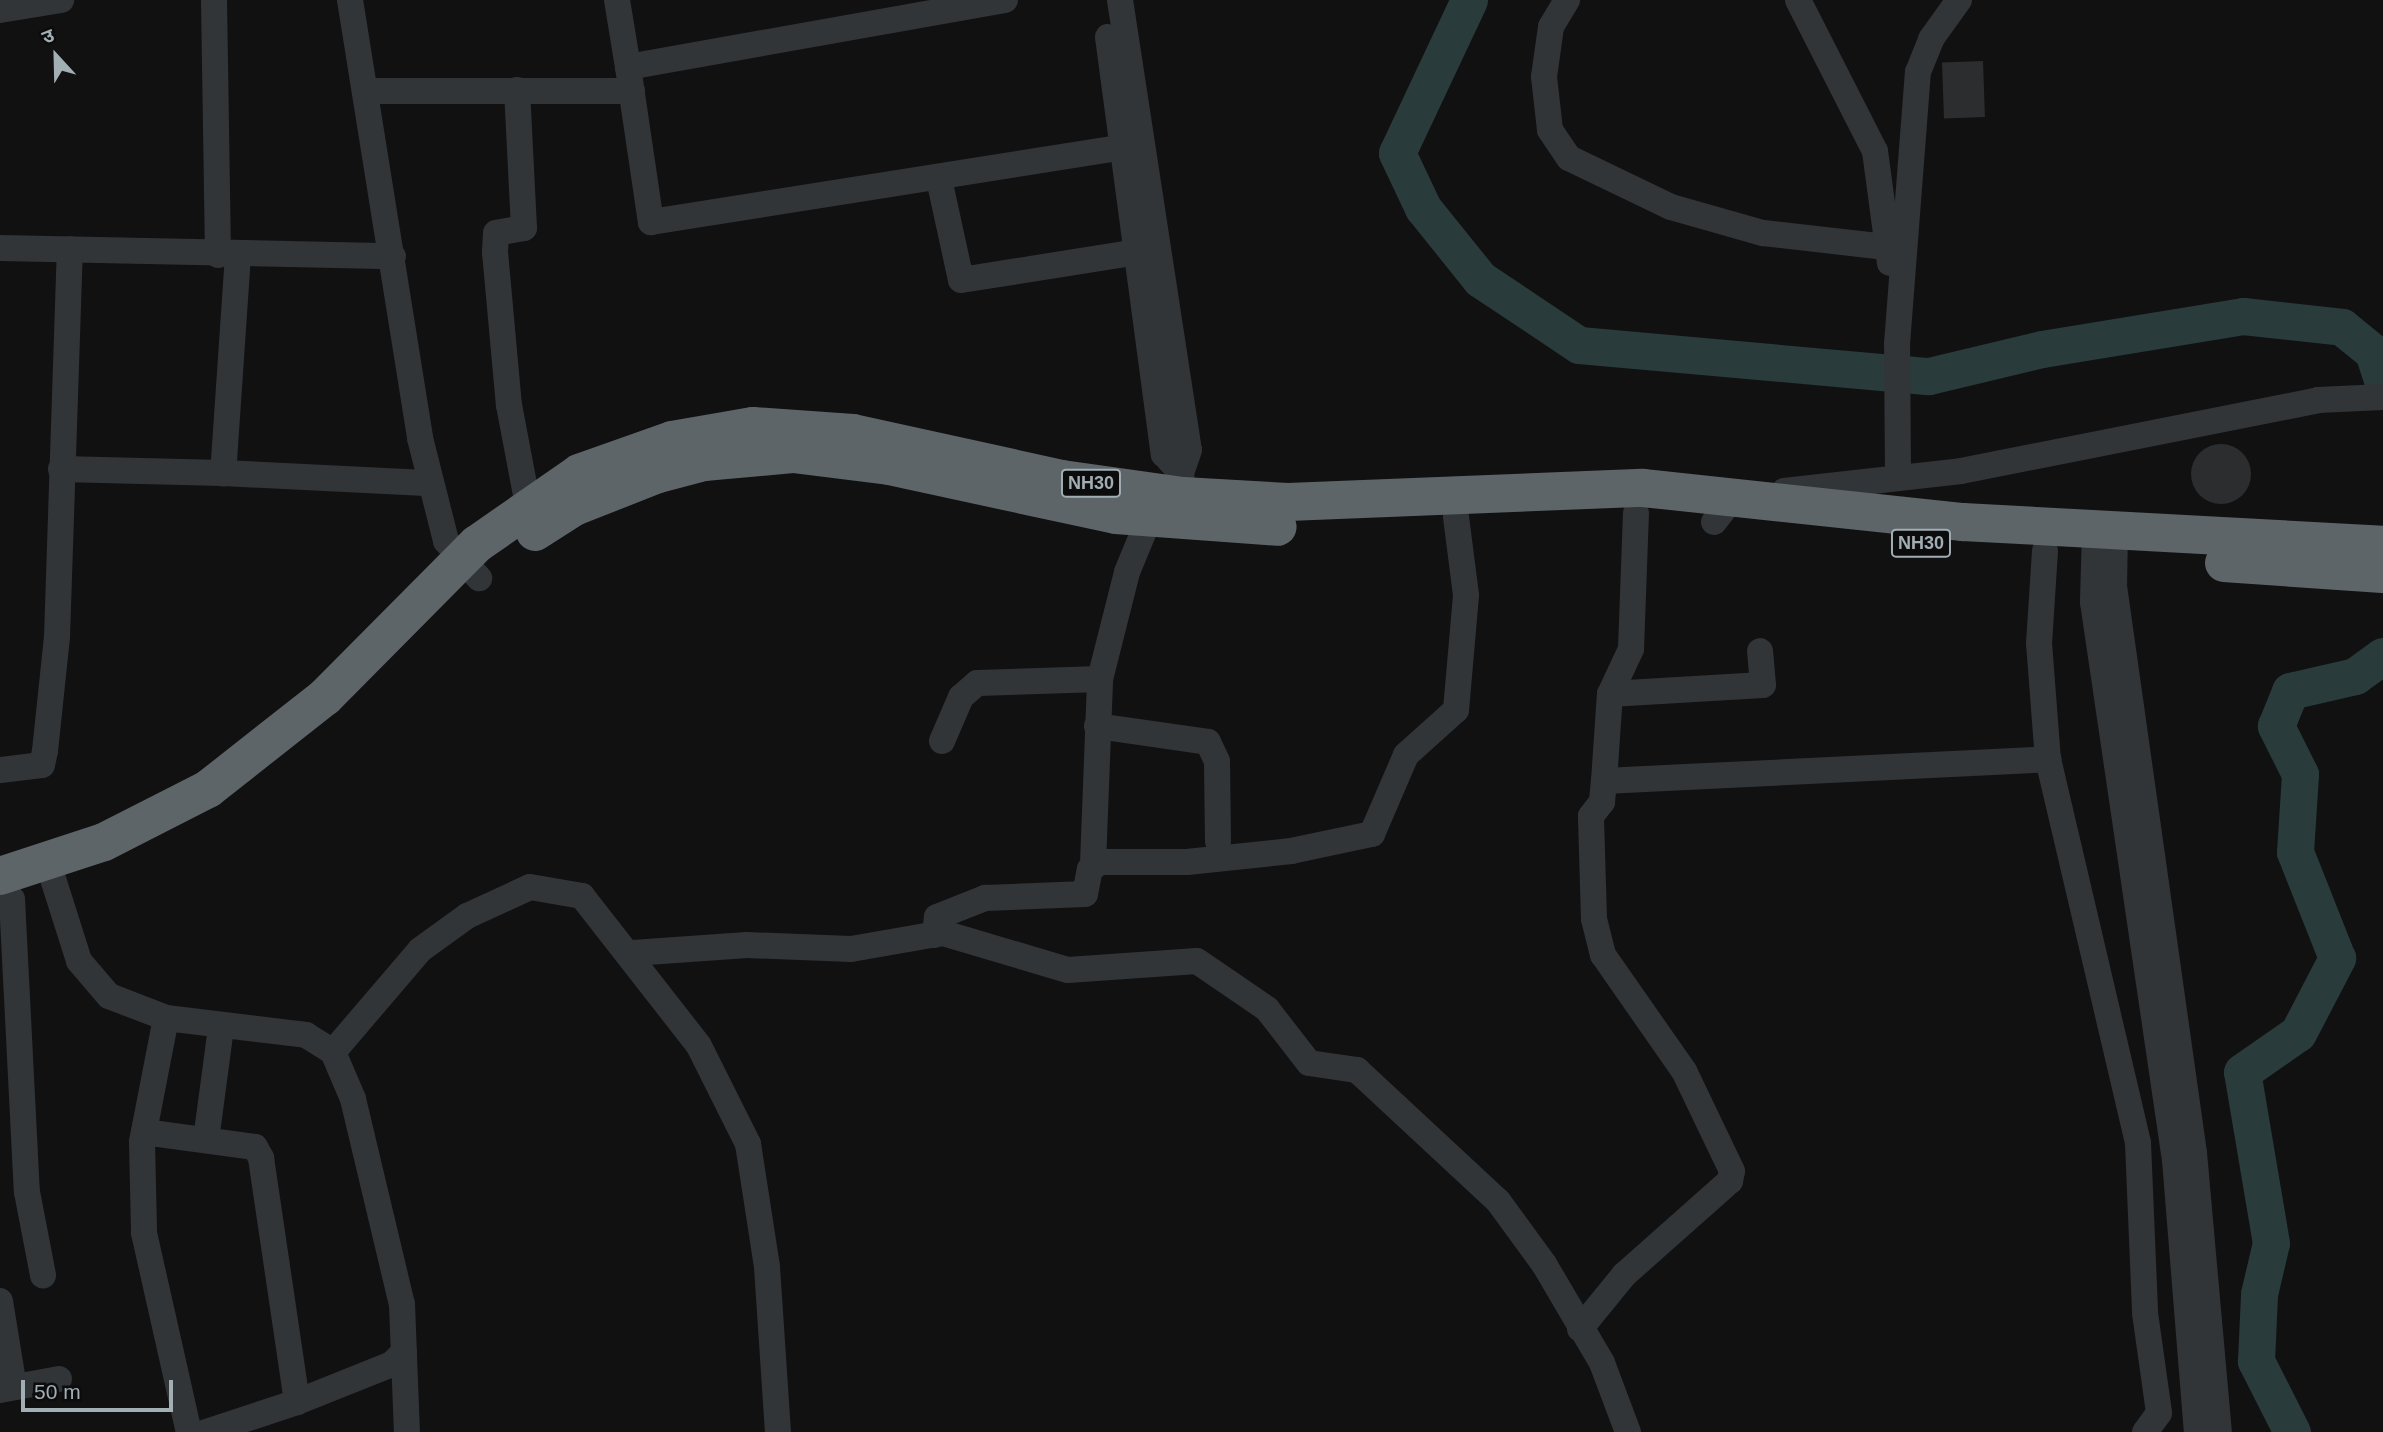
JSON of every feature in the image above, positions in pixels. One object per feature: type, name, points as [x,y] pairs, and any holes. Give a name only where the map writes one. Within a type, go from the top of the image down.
[{"type":"highway","name":"NH30","points":[[4,892],[51,875],[161,816],[261,751],[470,568],[528,506],[628,453],[724,430],[783,425],[1342,527],[1456,517],[1723,510],[2104,542],[2323,556],[2383,574]]},
{"type":"highway","name":"NH30","points":[[470,568],[614,489],[747,456],[838,457],[1149,519],[1183,497],[1288,502],[1606,487],[1723,510],[2045,551],[2104,542]]},
{"type":"highway","name":"NH30","points":[[2323,556],[2383,545]]},
{"type":"street","points":[[0,10],[61,0]]},
{"type":"street","points":[[214,0],[228,255],[223,473]]},
{"type":"street","points":[[350,0],[431,484],[446,541],[470,568]]},
{"type":"street","points":[[617,0],[651,222],[939,179],[1123,147]]},
{"type":"street","points":[[366,91],[517,90],[630,79],[1005,0]]},
{"type":"street","points":[[1103,0],[1164,454],[1183,497]]},
{"type":"street","points":[[1120,0],[1189,450],[1183,497]]},
{"type":"street","points":[[1566,0],[1551,27],[1544,77],[1550,130],[1569,158],[1671,207],[1750,229],[1886,247]]},
{"type":"street","points":[[1798,0],[1875,151],[1886,247],[1901,309]]},
{"type":"street","points":[[1898,477],[1897,344],[1918,72],[1931,39],[1959,0]]},
{"type":"street","points":[[517,90],[524,229],[496,233],[495,252],[509,405],[528,506]]},
{"type":"street","points":[[939,179],[961,280],[1137,251]]},
{"type":"street","points":[[0,248],[228,255],[393,256]]},
{"type":"street","points":[[0,770],[42,765],[45,751],[57,637],[70,249]]},
{"type":"street","points":[[1723,510],[1898,477],[1961,471],[2318,400],[2383,397]]},
{"type":"street","points":[[61,470],[223,473],[431,484]]},
{"type":"street","points":[[1580,1329],[1624,1275],[1730,1181],[1732,1171],[1684,1071],[1603,955],[1594,919],[1591,816],[1602,802],[1610,694],[1631,649],[1636,513]]},
{"type":"street","points":[[1093,864],[1291,851],[1372,834],[1406,755],[1456,710],[1466,595],[1456,517]]},
{"type":"street","points":[[935,935],[937,917],[985,898],[1086,894],[1093,864],[1100,679],[1127,572],[1149,519]]},
{"type":"street","points":[[2104,542],[2109,727],[2175,1160],[2197,1432]]},
{"type":"street","points":[[2104,542],[2194,1153],[2219,1432]]},
{"type":"street","points":[[2045,551],[2039,643],[2048,760],[2138,1143],[2145,1313],[2159,1413],[2145,1432]]},
{"type":"street","points":[[1610,694],[1763,685],[1760,651]]},
{"type":"street","points":[[942,741],[961,697],[976,684],[1100,679]]},
{"type":"street","points":[[1097,726],[1208,743],[1217,761],[1218,841]]},
{"type":"street","points":[[1604,781],[2048,760]]},
{"type":"street","points":[[51,875],[93,983],[129,1007],[166,1018],[220,1028],[306,1035],[333,1052],[353,1099],[399,1291],[407,1432]]},
{"type":"street","points":[[333,1052],[420,950],[467,916],[530,887],[582,896],[633,953],[699,1046],[748,1144],[767,1266],[778,1432]]},
{"type":"street","points":[[4,892],[27,1192],[43,1275]]},
{"type":"street","points":[[633,953],[747,944],[851,949],[935,935],[1068,970],[1175,960],[1210,968],[1267,1009],[1309,1063],[1357,1070],[1498,1201],[1544,1264],[1623,1406],[1628,1432]]},
{"type":"street","points":[[166,1018],[144,1132],[144,1233],[188,1432]]},
{"type":"street","points":[[206,1140],[220,1028]]},
{"type":"street","points":[[144,1132],[255,1147],[261,1158],[297,1402]]},
{"type":"street","points":[[0,1301],[7,1389],[60,1379]]},
{"type":"street","points":[[205,1432],[297,1402],[392,1364],[404,1352]]},
{"type":"building","points":[[1983,61],[1985,117],[1944,118],[1942,62]]},
{"type":"building","points":[[2215,444],[2227,444],[2243,452],[2249,462],[2249,486],[2243,496],[2227,504],[2215,504],[2199,496],[2191,480],[2191,468],[2199,452]]},
{"type":"waterway","points":[[1469,0],[1397,153],[1423,208],[1480,279],[1579,345],[1929,376],[2042,349],[2243,316],[2342,327],[2373,352],[2383,383]]},
{"type":"waterway","points":[[2292,1432],[2256,1361],[2259,1294],[2271,1243],[2242,1072],[2298,1033],[2337,958],[2295,852],[2300,774],[2276,726],[2290,691],[2355,676],[2383,656]]}]
